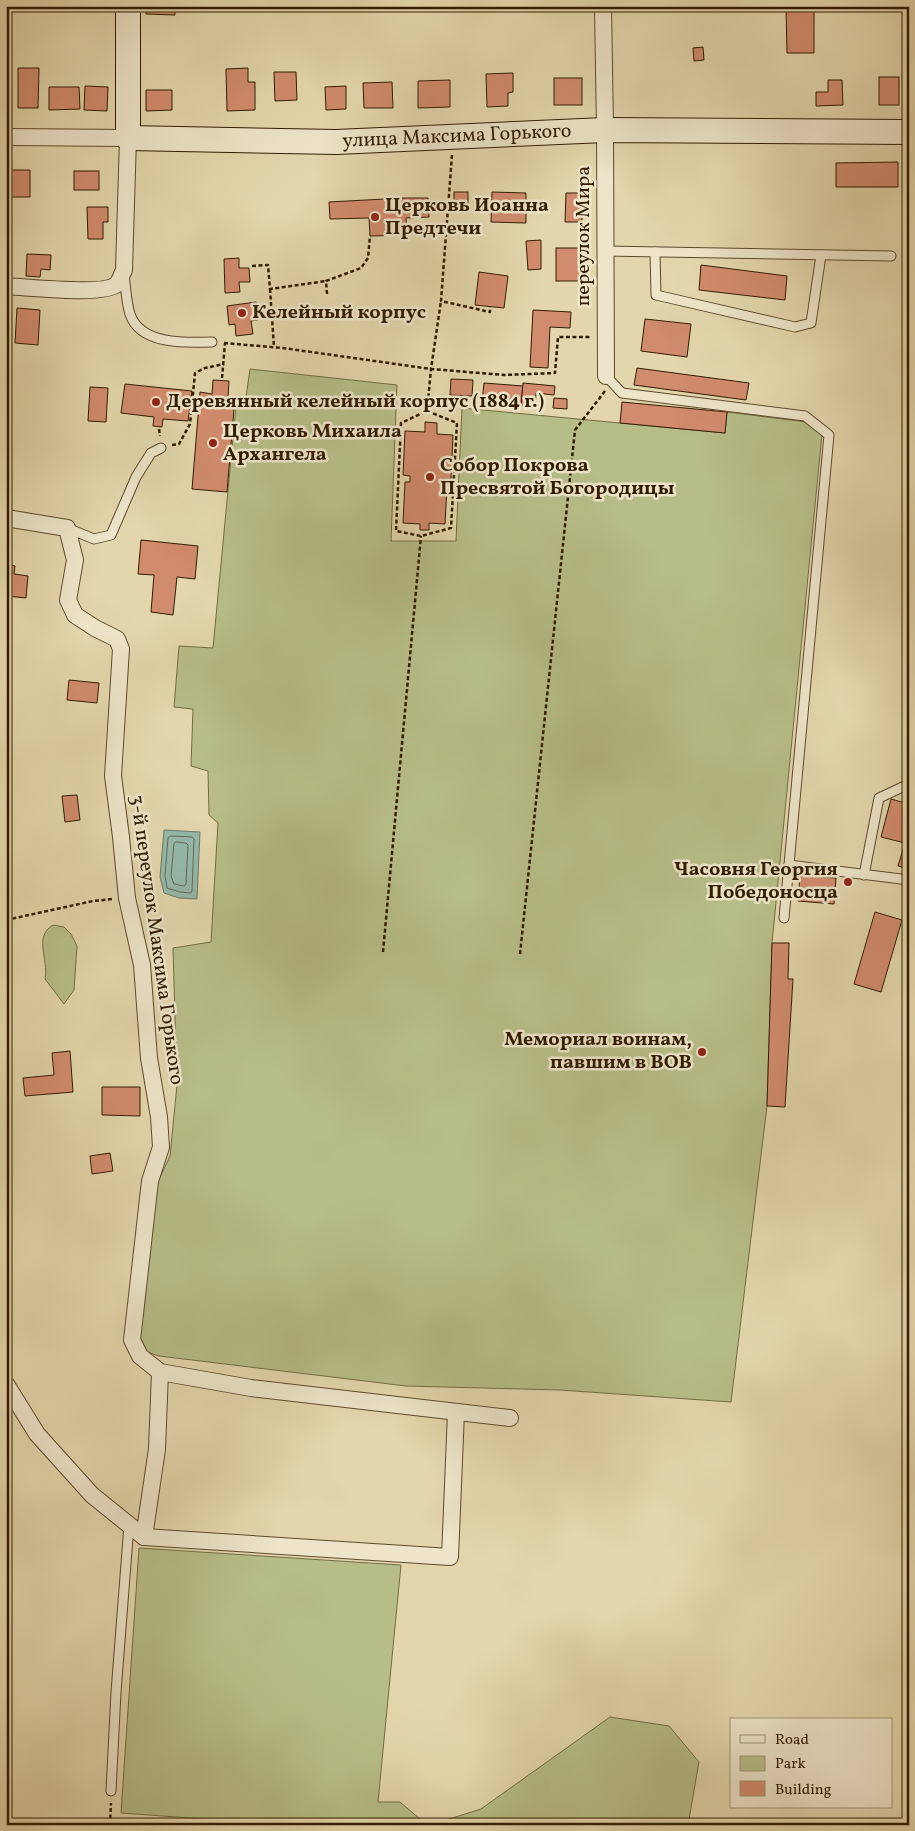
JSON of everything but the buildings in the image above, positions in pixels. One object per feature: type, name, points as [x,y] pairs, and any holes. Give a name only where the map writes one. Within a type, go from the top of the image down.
[{"type":"street","points":[[6,286],[51,290],[107,289],[117,284],[124,270],[128,138],[128,6]]},
{"type":"street","name":"переулок Мира","points":[[603,6],[605,337],[609,379]]},
{"type":"street","name":"улица Максима Горького","points":[[6,137],[336,142],[605,130],[909,132]]},
{"type":"street","points":[[6,518],[67,528]]},
{"type":"street","name":"3-й переулок Максима Горького","points":[[67,528],[75,560],[68,600],[75,615],[117,639],[121,649],[113,776],[122,837],[127,898],[142,965],[149,1058],[159,1117],[161,1147],[150,1181],[132,1340],[140,1356],[160,1372]]},
{"type":"street","points":[[144,1537],[157,1449],[160,1372],[251,1388],[510,1418]]},
{"type":"street","points":[[6,1384],[37,1434],[92,1495],[144,1537],[450,1557],[456,1412]]},
{"type":"lane","points":[[604,250],[891,256]]},
{"type":"lane","points":[[655,252],[656,295],[796,327],[811,323],[821,255]]},
{"type":"lane","points":[[124,270],[130,314],[140,329],[153,336],[170,341],[182,343],[212,342]]},
{"type":"lane","points":[[609,379],[622,393],[805,416],[829,435],[784,918]]},
{"type":"lane","points":[[67,528],[94,538],[111,535],[136,477],[151,453],[161,448]]},
{"type":"lane","points":[[864,875],[879,798],[909,784]]},
{"type":"lane","points":[[789,865],[909,880]]},
{"type":"lane","points":[[111,1791],[116,1692],[129,1525]]},
{"type":"path","points":[[427,411],[441,301],[454,136]]},
{"type":"path","points":[[270,289],[326,281],[361,268],[368,258],[370,236]]},
{"type":"path","points":[[252,266],[268,265],[274,347]]},
{"type":"path","points":[[326,281],[326,294]]},
{"type":"path","points":[[441,301],[490,312],[490,307]]},
{"type":"path","points":[[212,342],[274,347],[431,369],[504,375],[555,373],[558,337],[605,337]]},
{"type":"path","points":[[222,378],[225,343]]},
{"type":"path","points":[[159,429],[161,448],[179,444],[190,424],[195,373],[205,368],[224,364]]},
{"type":"path","points":[[520,954],[575,430],[609,379]]},
{"type":"path","points":[[427,411],[457,423],[451,528],[421,536],[396,531],[400,433],[401,423],[427,411]]},
{"type":"path","points":[[383,952],[421,536]]},
{"type":"path","points":[[6,920],[93,901],[127,898]]},
{"type":"path","points":[[110,1825],[111,1791]]},
{"type":"green space","points":[[250,369],[397,385],[391,541],[456,541],[462,408],[725,433],[727,412],[806,422],[822,434],[772,943],[767,1106],[731,1402],[560,1390],[406,1386],[159,1356],[147,1352],[140,1337],[154,1190],[170,1156],[177,1085],[173,948],[211,942],[218,823],[209,815],[208,771],[191,766],[193,709],[174,707],[179,646],[213,648],[237,396],[246,397]]},
{"type":"green space","points":[[53,925],[64,927],[71,934],[77,946],[74,990],[64,1004],[45,979],[43,942],[47,930]]},
{"type":"green space","points":[[139,1548],[401,1565],[378,1802],[400,1802],[427,1825],[288,1825],[121,1813]]},
{"type":"green space","points":[[610,1717],[669,1726],[699,1762],[688,1825],[430,1825],[481,1809]]},
{"type":"water","points":[[164,830],[200,832],[197,899],[179,898],[164,893],[160,877]]},
{"type":"place","name":"Церковь Иоанна Предтечи","points":[[375,217]]},
{"type":"place","name":"Келейный корпус","points":[[242,313]]},
{"type":"place","name":"Деревянный келейный корпус (1884 г.)","points":[[156,402]]},
{"type":"place","name":"Церковь Михаила Архангела","points":[[213,443]]},
{"type":"place","name":"Собор Покрова Пресвятой Богородицы","points":[[430,477]]},
{"type":"place","name":"Часовня Георгия Победоносца","points":[[848,882]]},
{"type":"place","name":"Мемориал воинам, павшим в ВОВ","points":[[702,1052]]}]
